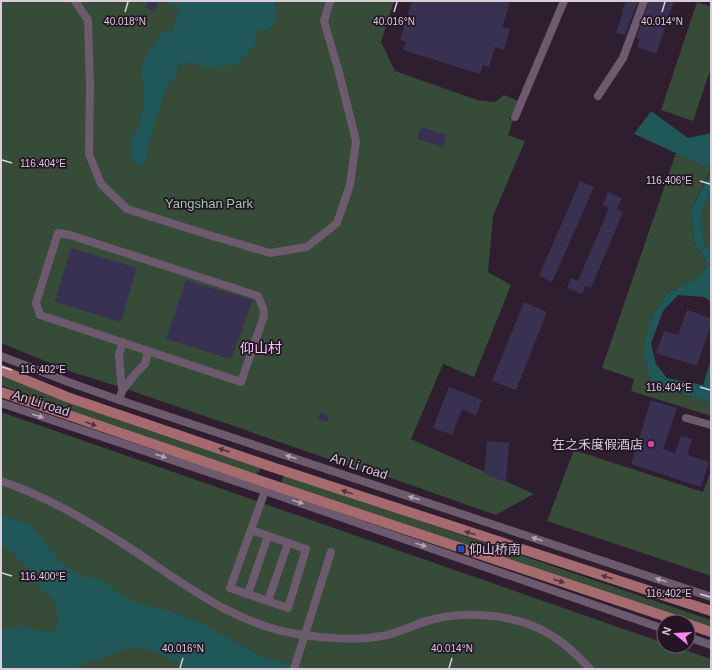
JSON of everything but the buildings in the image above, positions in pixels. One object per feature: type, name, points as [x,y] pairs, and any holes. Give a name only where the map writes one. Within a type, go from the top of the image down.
[{"type":"main road","name":"An Li road","points":[[1,370],[67,396],[272,467],[711,611]]},
{"type":"main road","name":"An Li road","points":[[1,392],[274,486],[658,614]]},
{"type":"main road","points":[[696,627],[711,632]]},
{"type":"street","points":[[75,1],[88,20],[90,85],[89,154],[101,184],[126,209],[209,236],[270,253],[307,247],[337,223],[350,185],[356,141],[338,68],[324,21],[330,1]]},
{"type":"street","points":[[515,117],[564,1]]},
{"type":"street","points":[[598,96],[623,58],[644,1]]},
{"type":"street","points":[[58,233],[70,235],[258,296],[263,308],[264,316],[241,382],[123,342],[40,315],[36,303],[58,233]]},
{"type":"street","points":[[122,391],[119,356],[123,342]]},
{"type":"street","points":[[119,400],[122,391],[145,364],[148,351]]},
{"type":"street","name":"An Li road","points":[[1,356],[71,384],[278,449],[711,597]]},
{"type":"street","name":"An Li road","points":[[1,403],[265,491],[656,626]]},
{"type":"street","points":[[686,418],[711,425]]},
{"type":"street","points":[[1,481],[13,485],[66,510],[122,543],[195,592],[226,609],[263,625],[304,634],[349,639],[381,636],[399,632],[434,619],[469,615],[501,617],[531,626],[554,636],[577,655],[590,669]]},
{"type":"street","points":[[251,530],[306,549],[288,608],[230,588],[265,491]]},
{"type":"street","points":[[248,594],[268,536]]},
{"type":"street","points":[[268,601],[288,543]]},
{"type":"street","points":[[294,669],[304,634],[332,552]]},
{"type":"street","points":[[696,640],[711,645]]},
{"type":"green space","name":"Yangshan Park","points":[[1,1],[394,1],[381,42],[395,71],[477,100],[495,102],[504,95],[518,101],[509,119],[513,120],[508,135],[525,141],[493,216],[488,272],[511,285],[474,377],[443,364],[411,439],[534,494],[496,515],[385,476],[384,478],[123,388],[72,372],[1,343]]},
{"type":"green space","points":[[697,2],[711,7],[711,68],[693,121],[661,110]]},
{"type":"green space","points":[[676,153],[711,169],[691,210],[694,241],[708,265],[698,278],[666,294],[650,321],[653,385],[711,403],[711,416],[631,391],[634,379],[602,368]]},
{"type":"green space","points":[[711,192],[711,254],[705,245],[700,219]]},
{"type":"green space","points":[[1,374],[260,467],[260,471],[254,475],[53,406],[1,385]]},
{"type":"green space","points":[[1,412],[656,640],[656,654],[696,654],[711,659],[711,669],[1,669]]},
{"type":"green space","points":[[574,450],[703,492],[711,471],[711,576],[547,521]]},
{"type":"green space","points":[[284,476],[289,476],[693,614],[661,614],[287,486],[282,482]]},
{"type":"green space","points":[[696,615],[711,620],[711,631],[696,626]]},
{"type":"shaded area","points":[[163,1],[275,1],[276,19],[269,31],[259,29],[255,43],[238,64],[209,68],[187,61],[185,66],[179,64],[173,83],[168,82],[148,146],[145,165],[132,161],[132,137],[139,127],[144,104],[141,69],[147,54],[163,32],[173,30],[180,8]]},
{"type":"shaded area","points":[[651,111],[688,138],[711,133],[711,169],[634,134]]},
{"type":"shaded area","points":[[711,171],[711,192],[700,219],[705,245],[711,254],[711,302],[704,297],[678,295],[663,311],[651,344],[656,364],[667,378],[703,385],[711,360],[711,403],[653,385],[643,353],[650,321],[666,294],[698,278],[708,265],[694,241],[691,210]]},
{"type":"shaded area","points":[[1,514],[32,526],[61,563],[84,577],[100,579],[128,599],[176,613],[204,625],[263,657],[310,669],[190,669],[153,651],[140,648],[126,649],[71,669],[1,669],[1,629],[22,626],[47,631],[57,628],[59,618],[53,599],[38,586],[28,568],[5,546],[1,545]]},
{"type":"place","name":"在之禾度假酒店","points":[[651,444]]},
{"type":"place","name":"仰山桥南","points":[[461,549]]},
{"type":"district","name":"仰山村","points":[[261,348]]}]
